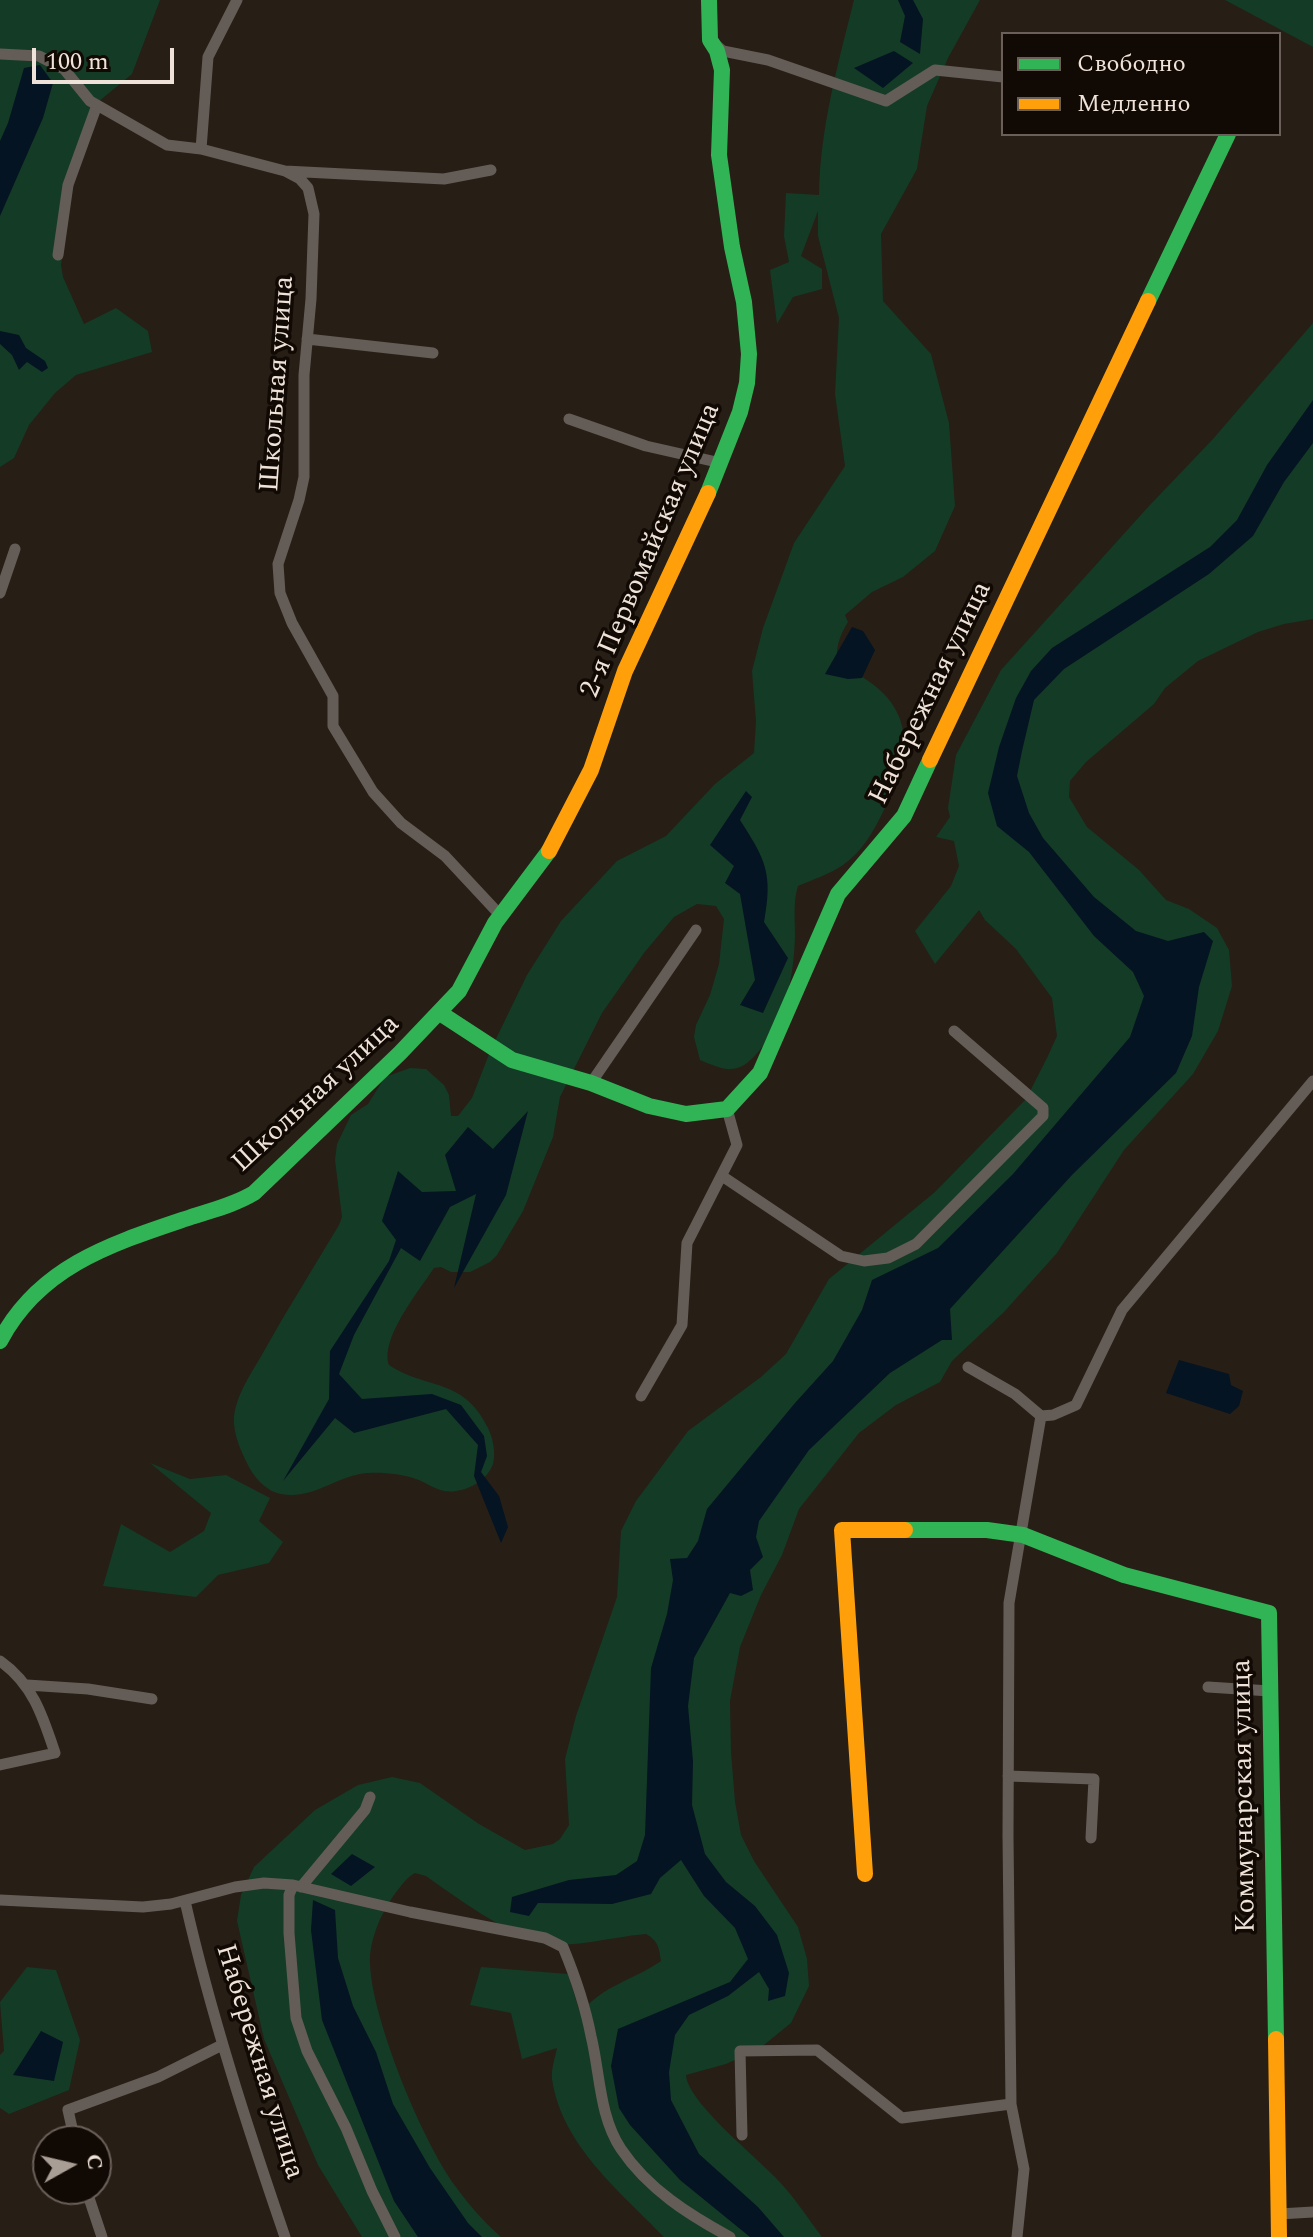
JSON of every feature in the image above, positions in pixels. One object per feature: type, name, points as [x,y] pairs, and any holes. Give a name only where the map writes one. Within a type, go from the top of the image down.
[{"type":"street","points":[[201,149],[208,57],[237,0]]},
{"type":"street","name":"2-я Первомайская улица","points":[[459,991],[500,915],[540,865],[577,802],[625,671],[693,529],[740,412],[747,383],[749,354],[744,302],[732,247],[719,155],[722,70],[717,51],[710,40],[709,0]]},
{"type":"street","points":[[710,40],[723,51],[768,60],[886,101],[935,70],[1001,77]]},
{"type":"street","points":[[0,54],[39,56],[52,62],[64,69],[90,101],[167,145],[201,149],[285,171],[444,179],[491,170]]},
{"type":"street","points":[[58,255],[68,185],[97,105]]},
{"type":"street","name":"Набережная улица","points":[[727,1109],[760,1073],[838,894],[904,816],[1227,136]]},
{"type":"street","name":"Школьная улица","points":[[285,171],[300,179],[308,188],[314,214],[304,375],[304,477],[278,564],[280,593],[292,623],[333,696],[333,726],[373,792],[401,823],[445,856],[500,915]]},
{"type":"street","points":[[307,339],[433,353]]},
{"type":"street","points":[[569,419],[646,446],[721,463]]},
{"type":"street","points":[[0,593],[15,549]]},
{"type":"street","points":[[591,1083],[696,930]]},
{"type":"street","name":"Школьная улица","points":[[0,1341],[13,1316],[28,1299],[74,1265],[151,1231],[237,1204],[254,1193],[459,991]]},
{"type":"street","points":[[440,1013],[512,1060],[591,1083],[649,1106],[686,1114],[727,1109],[737,1145],[687,1243],[682,1325],[641,1396]]},
{"type":"street","points":[[722,1176],[841,1256],[864,1261],[888,1258],[916,1244],[1043,1116],[1043,1108],[954,1031]]},
{"type":"street","points":[[968,1367],[1015,1394],[1041,1416],[1053,1415],[1076,1405],[1122,1310],[1313,1081]]},
{"type":"street","points":[[1017,2237],[1024,2169],[1011,2104],[1009,1603],[1041,1416]]},
{"type":"street","name":"Коммунарская улица","points":[[865,1874],[842,1530],[987,1530],[1023,1535],[1124,1575],[1269,1613],[1279,2237]]},
{"type":"street","points":[[0,1661],[27,1685],[43,1715],[55,1753],[0,1765]]},
{"type":"street","points":[[27,1685],[88,1689],[152,1699]]},
{"type":"street","points":[[1208,1687],[1270,1691]]},
{"type":"street","points":[[1008,1776],[1094,1779],[1091,1838]]},
{"type":"street","points":[[297,1886],[365,1810],[370,1797]]},
{"type":"street","points":[[0,1900],[143,1907],[264,1883],[297,1886],[545,1938],[563,1947],[582,1999],[605,2111],[619,2147],[648,2182],[698,2220],[730,2237]]},
{"type":"street","name":"Набережная улица","points":[[297,1886],[289,1895],[296,2018],[307,2051],[395,2237]]},
{"type":"street","name":"Набережная улица","points":[[185,1901],[206,1993],[285,2237]]},
{"type":"street","points":[[71,2125],[68,2110],[158,2077],[222,2045]]},
{"type":"street","points":[[742,2135],[740,2051],[817,2050],[902,2118],[1011,2104]]},
{"type":"street","points":[[91,2205],[102,2237]]},
{"type":"street","points":[[1279,2214],[1313,2212]]},
{"type":"green space","points":[[0,0],[160,0],[132,74],[92,107],[68,209],[61,265],[63,277],[84,324],[116,308],[148,331],[152,352],[76,375],[55,393],[29,425],[14,458],[0,467]]},
{"type":"green space","points":[[854,0],[980,0],[948,58],[927,106],[917,169],[881,234],[883,301],[931,354],[949,423],[955,506],[935,551],[903,577],[872,592],[845,615],[848,622],[840,637],[837,664],[881,691],[902,724],[902,764],[894,787],[875,827],[856,854],[838,868],[798,886],[793,966],[787,996],[776,1025],[752,1059],[732,1069],[700,1060],[694,1037],[696,1025],[710,995],[719,964],[724,919],[716,906],[697,904],[674,917],[602,1013],[560,1097],[553,1137],[523,1211],[497,1255],[470,1272],[434,1268],[402,1315],[390,1342],[389,1365],[456,1392],[468,1400],[490,1432],[494,1446],[493,1464],[487,1475],[473,1486],[450,1492],[405,1476],[374,1473],[346,1478],[304,1494],[275,1492],[260,1482],[247,1463],[235,1430],[235,1410],[247,1380],[339,1225],[342,1217],[335,1160],[337,1144],[351,1115],[368,1104],[385,1077],[410,1068],[426,1069],[444,1085],[449,1095],[451,1116],[458,1116],[472,1098],[491,1049],[527,975],[561,921],[617,861],[666,836],[715,784],[754,753],[756,721],[752,671],[763,628],[794,543],[845,466],[835,394],[839,318],[818,236],[818,211],[801,256],[822,269],[822,289],[793,297],[777,324],[770,270],[789,262],[784,236],[786,193],[819,195],[826,121]]},
{"type":"green space","points":[[1225,0],[1313,0],[1313,47]]},
{"type":"green space","points":[[1313,323],[1313,619],[1258,632],[1198,661],[1165,688],[1154,704],[1086,762],[1070,781],[1069,797],[1087,827],[1139,870],[1166,900],[1189,909],[1217,928],[1229,950],[1232,986],[1218,1031],[1193,1074],[1124,1150],[1057,1253],[1004,1312],[952,1361],[940,1382],[896,1405],[859,1433],[799,1509],[782,1555],[761,1595],[740,1647],[730,1701],[735,1802],[741,1835],[754,1861],[798,1927],[807,1959],[809,1986],[791,2023],[759,2049],[726,2064],[686,2075],[689,2086],[709,2113],[782,2184],[822,2237],[664,2237],[595,2166],[568,2125],[552,2079],[557,2048],[522,2059],[511,2013],[470,2005],[481,1967],[568,1974],[580,2013],[599,1995],[661,1961],[659,1948],[653,1939],[646,1934],[577,1944],[540,1943],[497,1923],[426,1876],[415,1873],[394,1895],[380,1919],[370,1955],[373,1987],[389,2047],[428,2140],[471,2207],[501,2237],[362,2237],[318,2165],[264,2039],[237,1921],[241,1895],[254,1867],[315,1810],[358,1785],[392,1777],[420,1783],[479,1824],[525,1850],[553,1844],[560,1839],[569,1825],[565,1759],[576,1716],[617,1597],[621,1531],[636,1501],[688,1431],[761,1377],[786,1354],[829,1279],[935,1192],[1026,1099],[1057,1036],[1052,998],[1016,949],[985,920],[979,910],[935,964],[915,931],[951,886],[959,866],[954,841],[936,837],[950,817],[948,808],[956,755],[1001,670],[1213,439]]},
{"type":"green space","points":[[150,1463],[190,1479],[226,1475],[270,1498],[259,1521],[283,1542],[269,1563],[218,1575],[196,1597],[103,1586],[121,1524],[170,1552],[204,1531],[211,1513]]},
{"type":"green space","points":[[27,1967],[56,1970],[80,2040],[69,2090],[9,2114],[0,2108],[0,2055],[4,2051],[0,2002]]},
{"type":"water","points":[[898,0],[913,0],[923,19],[920,54],[900,42],[905,16]]},
{"type":"water","points":[[894,51],[913,63],[883,88],[854,68]]},
{"type":"water","points":[[40,65],[53,83],[43,118],[0,216],[0,141],[24,68]]},
{"type":"water","points":[[0,331],[19,335],[26,348],[45,361],[48,368],[42,372],[27,362],[19,370],[12,355],[0,344]]},
{"type":"water","points":[[1313,400],[1313,443],[1284,482],[1253,536],[1209,574],[1064,669],[1034,700],[1022,751],[1017,776],[1029,813],[1043,838],[1094,897],[1136,931],[1168,941],[1204,932],[1213,941],[1199,987],[1192,1036],[1176,1073],[1072,1175],[950,1309],[952,1340],[942,1340],[890,1373],[809,1450],[759,1521],[756,1537],[763,1557],[750,1570],[753,1590],[741,1596],[730,1593],[694,1658],[688,1706],[693,1761],[692,1805],[705,1854],[726,1882],[755,1906],[777,1935],[789,1973],[785,1996],[768,2001],[769,1989],[759,1972],[728,1996],[689,2015],[675,2035],[669,2072],[671,2100],[699,2154],[758,2207],[784,2237],[750,2237],[680,2180],[630,2125],[619,2108],[611,2066],[618,2029],[730,1982],[748,1959],[735,1928],[704,1896],[681,1860],[660,1878],[651,1894],[612,1904],[538,1903],[529,1916],[510,1912],[512,1897],[569,1880],[616,1875],[637,1861],[645,1835],[651,1668],[667,1614],[673,1580],[670,1559],[687,1558],[698,1541],[707,1509],[833,1361],[862,1310],[872,1280],[938,1248],[1013,1174],[1130,1037],[1144,996],[1133,972],[1094,936],[1029,852],[997,826],[988,793],[999,747],[1016,698],[1031,671],[1052,648],[1210,547],[1237,520],[1267,465]]},
{"type":"water","points":[[852,627],[863,631],[875,650],[862,678],[848,679],[825,674]]},
{"type":"water","points":[[746,791],[752,797],[740,820],[765,868],[768,891],[764,922],[788,958],[763,1013],[740,1005],[755,980],[740,894],[725,883],[734,866],[710,845]]},
{"type":"water","points":[[528,1111],[506,1195],[454,1288],[476,1194],[450,1207],[420,1261],[401,1248],[354,1335],[339,1374],[362,1399],[432,1394],[461,1405],[484,1436],[487,1456],[481,1472],[499,1496],[508,1527],[501,1543],[474,1476],[478,1445],[446,1409],[354,1433],[335,1418],[283,1481],[329,1399],[330,1351],[389,1261],[396,1240],[382,1221],[398,1171],[422,1192],[456,1191],[445,1155],[468,1127],[493,1149]]},
{"type":"water","points":[[1179,1360],[1229,1374],[1231,1385],[1243,1391],[1239,1406],[1230,1414],[1166,1393]]},
{"type":"water","points":[[352,1854],[375,1867],[351,1886],[331,1874]]},
{"type":"water","points":[[313,1900],[335,1910],[338,1958],[353,2006],[376,2052],[393,2104],[430,2168],[468,2223],[482,2237],[418,2237],[394,2201],[322,2020],[311,1930]]},
{"type":"water","points":[[41,2031],[63,2042],[54,2081],[13,2075]]},
{"type":"traffic: fast","points":[[708,493],[740,412],[747,383],[749,354],[744,302],[732,247],[719,155],[722,70],[717,51],[710,40],[709,0]]},
{"type":"traffic: fast","points":[[1148,301],[1227,136]]},
{"type":"traffic: fast","points":[[440,1013],[512,1060],[591,1083],[649,1106],[686,1114],[727,1109],[760,1073],[838,894],[904,816],[930,760]]},
{"type":"traffic: fast","points":[[0,1341],[36,1293],[82,1260],[134,1237],[231,1204],[254,1193],[400,1053],[459,991],[495,923],[549,851]]},
{"type":"traffic: fast","points":[[905,1530],[987,1530],[1023,1535],[1124,1575],[1269,1613],[1276,2039]]},
{"type":"traffic: slow","points":[[930,760],[1148,301]]},
{"type":"traffic: slow","points":[[549,851],[591,770],[625,671],[708,493]]},
{"type":"traffic: slow","points":[[865,1874],[842,1530],[905,1530]]},
{"type":"traffic: slow","points":[[1276,2039],[1279,2237]]}]
